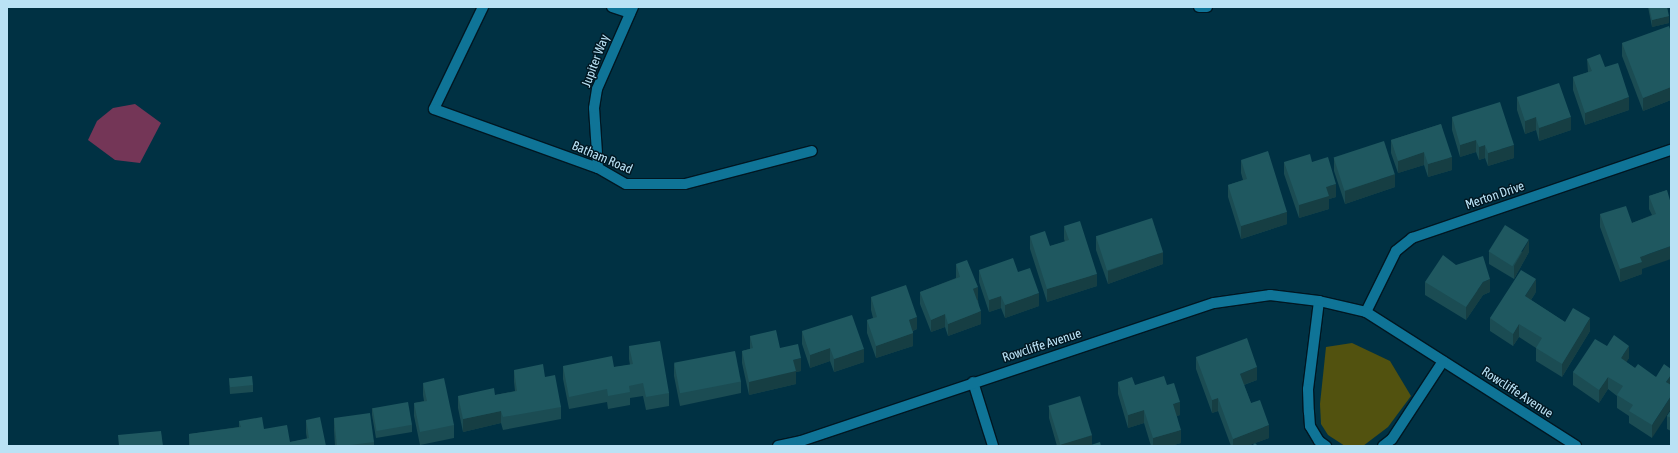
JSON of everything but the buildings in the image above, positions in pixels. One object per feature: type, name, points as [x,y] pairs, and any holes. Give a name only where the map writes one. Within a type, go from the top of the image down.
[{"type":"street","name":"Batham Road","points":[[483,7],[434,108],[598,168],[626,184],[685,184],[812,151]]},
{"type":"street","name":"Jupiter Way","points":[[598,168],[594,108],[597,89],[631,10],[612,7]]},
{"type":"street","points":[[1199,7],[1208,7]]},
{"type":"street","name":"Merton Drive","points":[[1366,312],[1396,251],[1412,238],[1671,150]]},
{"type":"street","name":"Rowcliffe Avenue","points":[[778,446],[1214,304],[1270,295],[1319,301],[1366,312],[1576,446]]},
{"type":"street","points":[[1319,301],[1308,389],[1309,412],[1310,426],[1319,441],[1326,446]]},
{"type":"street","points":[[1383,446],[1392,439],[1443,361]]},
{"type":"street","points":[[973,382],[993,446]]},
{"type":"shaded area","points":[[135,104],[161,123],[140,163],[115,160],[88,140],[97,121],[113,108]]},
{"type":"shaded area","points":[[1352,343],[1390,361],[1411,396],[1388,427],[1363,446],[1345,446],[1328,435],[1321,424],[1320,404],[1326,347]]}]
